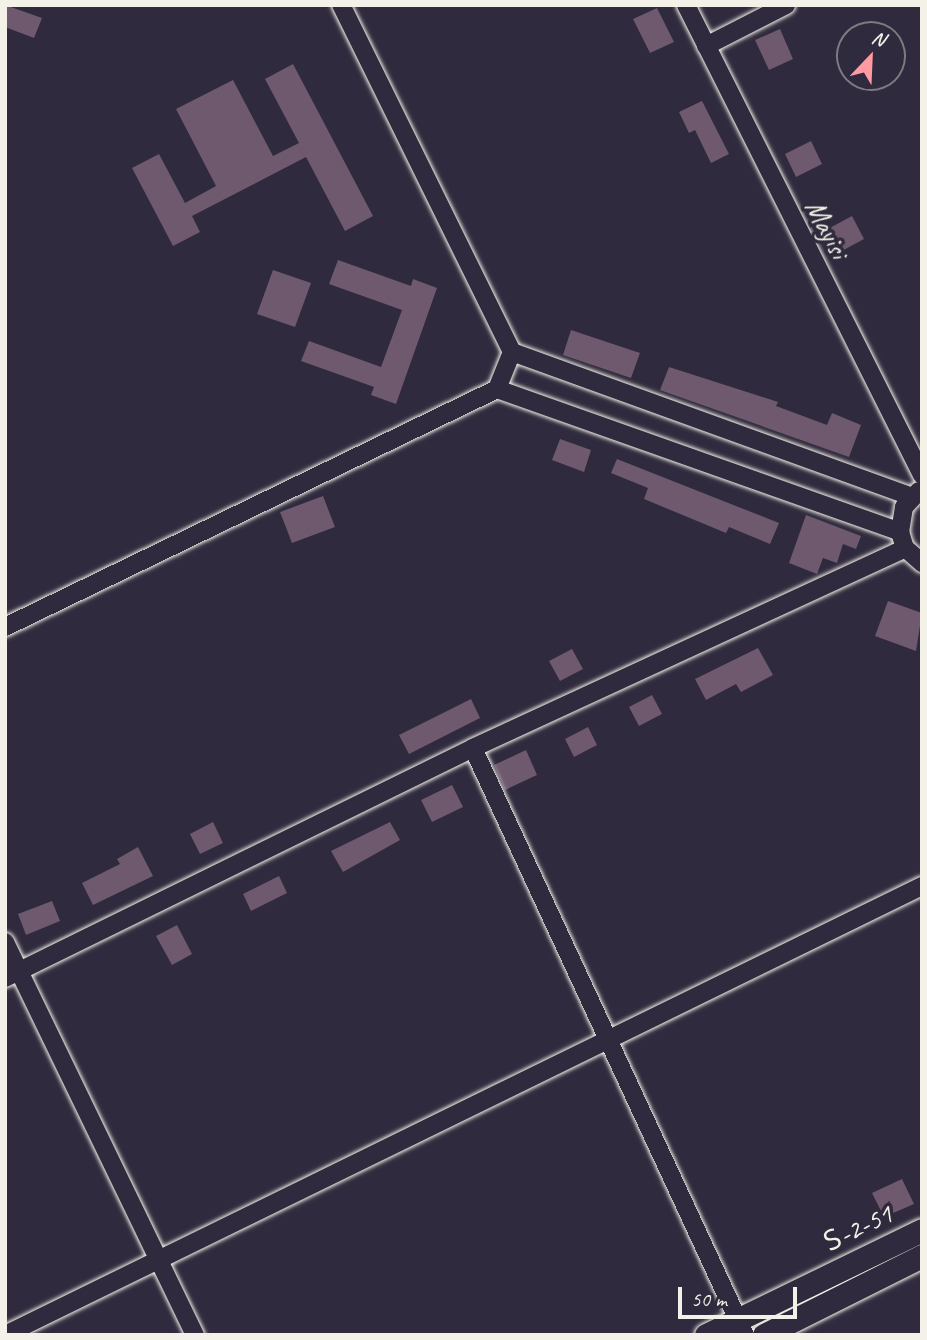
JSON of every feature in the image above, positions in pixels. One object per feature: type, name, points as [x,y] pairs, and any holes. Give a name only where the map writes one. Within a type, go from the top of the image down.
[{"type":"street","points":[[341,5],[512,352],[917,493],[904,507],[902,540]]},
{"type":"street","name":"Mayisi","points":[[686,5],[922,475]]},
{"type":"street","points":[[706,46],[786,5]]},
{"type":"street","points":[[5,627],[497,389],[512,352]]},
{"type":"street","points":[[497,389],[902,540],[922,563]]},
{"type":"street","points":[[12,975],[902,540]]},
{"type":"street","points":[[473,748],[610,1038],[741,1327]]},
{"type":"street","points":[[5,1335],[922,886]]},
{"type":"street","points":[[5,942],[12,975],[195,1335]]},
{"type":"street","name":"Տ-2-51","points":[[706,1335],[741,1327],[922,1230]]},
{"type":"street","name":"Տ-2-51","points":[[764,1335],[922,1256]]},
{"type":"building","points":[[5,5],[42,18],[34,38],[5,27]]},
{"type":"building","points":[[657,8],[674,42],[650,53],[633,19]]},
{"type":"building","points":[[780,29],[793,59],[769,70],[755,40]]},
{"type":"building","points":[[293,64],[373,216],[345,231],[306,157],[192,216],[200,232],[173,246],[132,168],[159,154],[185,203],[216,186],[176,109],[233,80],[273,156],[299,143],[265,79]]},
{"type":"building","points":[[702,101],[729,154],[711,163],[695,130],[689,133],[679,112]]},
{"type":"building","points":[[811,141],[822,164],[796,177],[785,154]]},
{"type":"building","points":[[852,216],[864,239],[838,253],[826,230]]},
{"type":"building","points":[[338,260],[411,286],[413,279],[437,288],[396,404],[371,395],[374,387],[301,361],[309,341],[381,367],[402,310],[329,284]]},
{"type":"building","points":[[273,270],[311,283],[295,327],[257,314]]},
{"type":"building","points":[[571,330],[640,353],[631,378],[563,355]]},
{"type":"building","points":[[669,367],[778,402],[776,406],[827,425],[832,413],[861,425],[849,457],[660,390]]},
{"type":"building","points":[[560,439],[591,450],[584,472],[552,460]]},
{"type":"building","points":[[617,459],[779,523],[770,544],[729,527],[726,533],[644,499],[648,488],[611,473]]},
{"type":"building","points":[[323,496],[335,527],[292,543],[280,512]]},
{"type":"building","points":[[806,515],[861,536],[856,549],[843,544],[837,563],[823,558],[817,574],[789,563]]},
{"type":"building","points":[[888,601],[922,613],[916,651],[875,636]]},
{"type":"building","points":[[758,648],[773,675],[741,692],[736,684],[706,700],[695,679]]},
{"type":"building","points":[[572,649],[583,669],[560,681],[549,661]]},
{"type":"building","points":[[652,695],[662,714],[639,726],[629,707]]},
{"type":"building","points":[[471,699],[480,718],[409,754],[399,735]]},
{"type":"building","points":[[588,727],[597,745],[574,757],[565,739]]},
{"type":"building","points":[[526,750],[537,775],[505,790],[494,765]]},
{"type":"building","points":[[452,785],[463,807],[432,822],[421,800]]},
{"type":"building","points":[[213,822],[223,843],[200,854],[190,834]]},
{"type":"building","points":[[390,822],[400,840],[343,872],[331,851]]},
{"type":"building","points":[[138,847],[153,876],[93,905],[82,883],[120,864],[117,859]]},
{"type":"building","points":[[279,876],[287,893],[251,911],[243,894]]},
{"type":"building","points":[[52,901],[60,921],[26,935],[18,914]]},
{"type":"building","points":[[177,925],[192,954],[172,965],[156,936]]},
{"type":"building","points":[[902,1179],[914,1204],[884,1217],[872,1193]]}]
